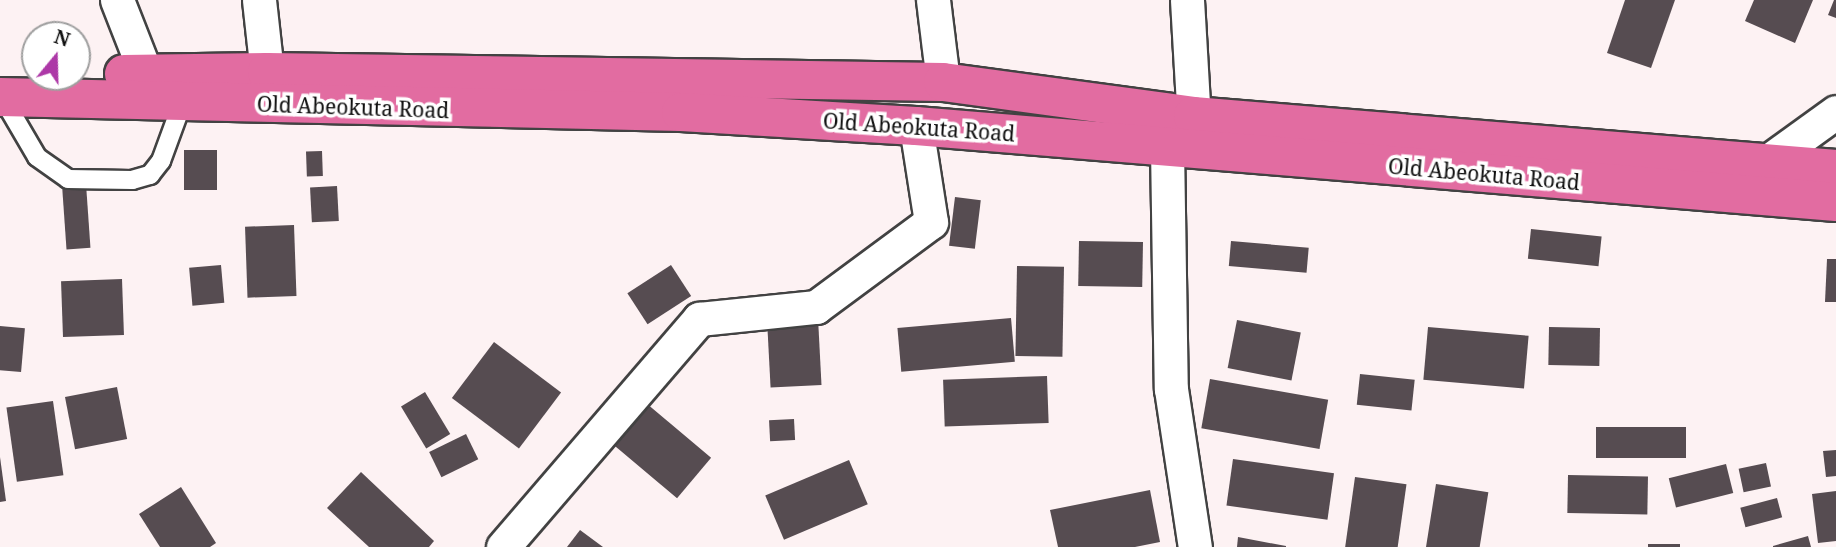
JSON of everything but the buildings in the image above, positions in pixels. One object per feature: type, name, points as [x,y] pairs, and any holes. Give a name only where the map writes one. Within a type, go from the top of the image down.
[{"type":"highway","name":"Old Abeokuta Road","points":[[91,73],[267,72],[943,82],[1185,137],[1727,194],[1836,202]]},
{"type":"highway","points":[[1,88],[21,79]]},
{"type":"highway","name":"Old Abeokuta Road","points":[[1,88],[183,101],[681,112],[916,126],[1836,169]]},
{"type":"street","points":[[117,0],[146,74]]},
{"type":"street","points":[[259,0],[267,72]]},
{"type":"street","points":[[933,0],[943,82]]},
{"type":"street","points":[[1187,0],[1185,137],[1171,389],[1195,547]]},
{"type":"street","points":[[1727,194],[1763,164],[1836,112]]},
{"type":"street","points":[[503,547],[699,319],[816,307],[931,222],[916,126]]},
{"type":"lane","points":[[1,88],[37,157],[68,179],[132,180],[150,175],[161,161],[183,101]]}]
